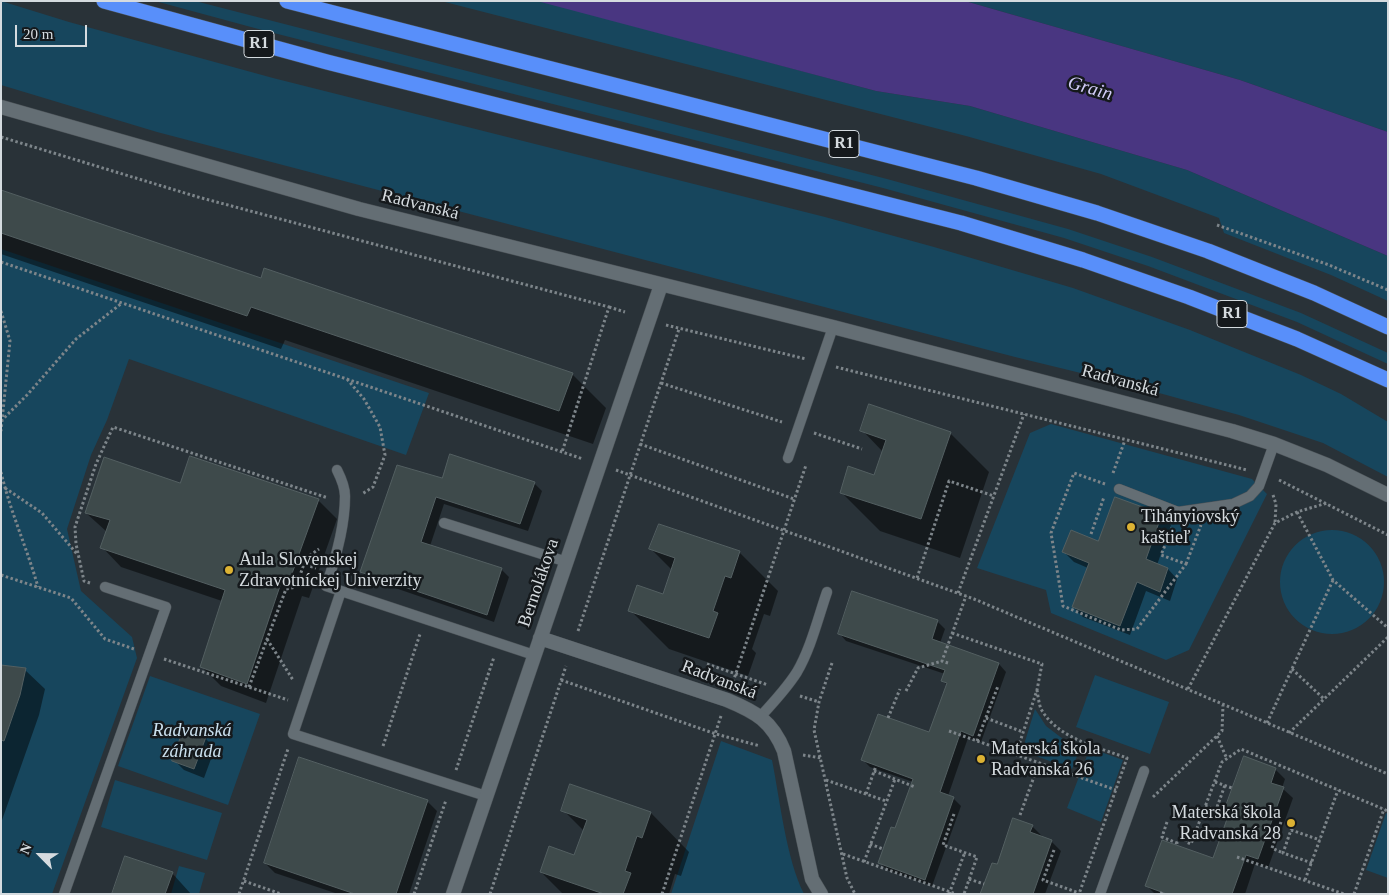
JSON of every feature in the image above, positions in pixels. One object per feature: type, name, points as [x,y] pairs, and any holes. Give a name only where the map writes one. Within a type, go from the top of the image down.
[{"type":"highway","name":"R1","points":[[104,1],[317,60],[980,229],[1083,260],[1189,297],[1296,339],[1385,379]]},
{"type":"highway","name":"R1","points":[[287,1],[976,178],[1097,213],[1208,251],[1314,293],[1388,327]]},
{"type":"street","name":"Radvanská","points":[[1,107],[359,209],[833,327],[1232,430],[1327,465],[1388,495]]},
{"type":"street","name":"Bernolákova","points":[[452,894],[661,285]]},
{"type":"street","name":"Radvanská","points":[[540,638],[727,700],[751,710],[768,723],[779,737],[784,751],[812,879],[820,894]]},
{"type":"lane","points":[[788,458],[833,327]]},
{"type":"lane","points":[[1119,490],[1178,512],[1233,504],[1250,496],[1259,486],[1265,474],[1274,444]]},
{"type":"lane","points":[[337,470],[344,488],[344,505],[336,554],[326,586],[534,655]]},
{"type":"lane","points":[[444,523],[567,562]]},
{"type":"lane","points":[[64,894],[166,606],[105,587]]},
{"type":"lane","points":[[341,591],[293,734],[486,796]]},
{"type":"lane","points":[[760,717],[797,672],[828,592]]},
{"type":"lane","points":[[1100,894],[1144,771]]},
{"type":"path","points":[[1,137],[198,197],[625,312]]},
{"type":"path","points":[[1217,225],[1329,265],[1388,290]]},
{"type":"path","points":[[1,262],[583,459]]},
{"type":"path","points":[[2,420],[28,394],[76,338],[122,303]]},
{"type":"path","points":[[562,452],[609,307]]},
{"type":"path","points":[[1,310],[10,342],[1,431]]},
{"type":"path","points":[[664,324],[1265,474],[1285,482],[1388,535]]},
{"type":"path","points":[[490,894],[679,328]]},
{"type":"path","points":[[836,377],[839,367]]},
{"type":"path","points":[[344,505],[372,488],[385,455],[380,427],[364,399],[347,379]]},
{"type":"path","points":[[661,383],[862,449]]},
{"type":"path","points":[[958,593],[1024,414]]},
{"type":"path","points":[[105,587],[84,581],[78,555],[75,527],[96,464],[114,427],[332,499]]},
{"type":"path","points":[[813,443],[816,434]]},
{"type":"path","points":[[1091,534],[1126,440]]},
{"type":"path","points":[[640,444],[794,499]]},
{"type":"path","points":[[662,894],[807,462]]},
{"type":"path","points":[[613,469],[966,596],[1388,774]]},
{"type":"path","points":[[1,472],[38,587]]},
{"type":"path","points":[[1119,490],[1074,473],[1051,533],[1063,606],[1121,630],[1137,628],[1186,564],[1203,521],[1178,512],[1161,555],[1186,564]]},
{"type":"path","points":[[917,578],[948,481],[994,496]]},
{"type":"path","points":[[5,488],[42,513],[78,555]]},
{"type":"path","points":[[1188,689],[1275,523],[1297,512],[1327,503]]},
{"type":"path","points":[[1297,512],[1333,580],[1388,628]]},
{"type":"path","points":[[249,687],[286,588],[296,587],[306,558],[321,548]]},
{"type":"path","points":[[296,562],[303,564]]},
{"type":"path","points":[[1,575],[71,598],[105,639],[249,687],[304,702]]},
{"type":"path","points":[[1267,723],[1333,580]]},
{"type":"path","points":[[942,661],[966,596]]},
{"type":"path","points":[[378,761],[425,619]]},
{"type":"path","points":[[952,633],[1042,664],[1037,690],[1016,754]]},
{"type":"path","points":[[1289,732],[1388,636]]},
{"type":"path","points":[[266,639],[304,702]]},
{"type":"path","points":[[906,691],[918,668],[942,661],[948,663]]},
{"type":"path","points":[[707,664],[784,690]]},
{"type":"path","points":[[832,664],[819,702],[814,730],[842,854],[848,878],[855,894]]},
{"type":"path","points":[[1292,669],[1324,699]]},
{"type":"path","points":[[561,680],[716,734],[765,747]]},
{"type":"path","points":[[977,741],[998,686]]},
{"type":"path","points":[[888,718],[900,689]]},
{"type":"path","points":[[1037,690],[1041,708],[1052,723],[1062,731],[1128,758],[1079,893],[1043,880],[1054,850]]},
{"type":"path","points":[[1152,798],[1222,731],[1223,705]]},
{"type":"path","points":[[986,718],[1023,732]]},
{"type":"path","points":[[949,731],[1116,790]]},
{"type":"path","points":[[239,894],[293,734]]},
{"type":"path","points":[[1217,736],[1227,759]]},
{"type":"path","points":[[1184,829],[1186,842],[1192,844],[1222,762],[1241,749],[1386,810],[1354,894]]},
{"type":"path","points":[[800,754],[821,758]]},
{"type":"path","points":[[1020,815],[1039,763]]},
{"type":"path","points":[[866,794],[876,766]]},
{"type":"path","points":[[874,772],[915,787]]},
{"type":"path","points":[[864,862],[894,779]]},
{"type":"path","points":[[826,780],[886,801]]},
{"type":"path","points":[[1215,782],[1232,788]]},
{"type":"path","points":[[1206,806],[1216,810],[1225,785]]},
{"type":"path","points":[[1305,880],[1338,790]]},
{"type":"path","points":[[954,814],[943,845],[977,857],[964,894]]},
{"type":"path","points":[[1167,822],[1162,837],[1177,843],[1176,845]]},
{"type":"path","points":[[1281,822],[1272,848],[1312,863]]},
{"type":"path","points":[[1283,853],[1291,830],[1320,840]]},
{"type":"path","points":[[870,844],[884,849]]},
{"type":"path","points":[[950,893],[965,852]]},
{"type":"path","points":[[842,854],[956,894]]},
{"type":"path","points":[[1237,857],[1344,894]]},
{"type":"path","points":[[969,879],[984,884]]},
{"type":"path","points":[[244,881],[281,894]]},
{"type":"path","points":[[1328,894],[1330,889]]},
{"type":"green space","points":[[1,1],[69,22],[273,78],[825,217],[1073,288],[1190,330],[1301,375],[1341,394],[1388,422],[1388,477],[1323,443],[1239,415],[157,132],[1,85]]},
{"type":"green space","points":[[155,1],[195,1],[887,179],[1068,229],[1152,257],[1301,313],[1388,353],[1388,364],[1297,322],[1148,266],[1064,238],[883,188]]},
{"type":"green space","points":[[441,1],[541,1],[876,91],[970,106],[1187,170],[1388,256],[1388,301],[1331,275],[1224,233],[1219,218],[1101,174],[966,136]]},
{"type":"green space","points":[[965,1],[1388,1],[1388,132],[1240,80]]},
{"type":"green space","points":[[1,249],[429,393],[406,455],[129,359],[107,420],[91,455],[67,529],[81,591],[132,637],[137,658],[52,894],[1,894]]},
{"type":"green space","points":[[1051,424],[1252,479],[1267,494],[1189,650],[1166,660],[1051,613],[1046,590],[977,568],[1030,433]]},
{"type":"green space","points":[[1332,530],[1352,534],[1361,538],[1369,545],[1376,553],[1380,562],[1384,582],[1380,602],[1376,611],[1369,619],[1361,626],[1352,630],[1332,634],[1312,630],[1303,626],[1295,619],[1288,611],[1284,602],[1280,582],[1284,562],[1288,553],[1295,545],[1303,538],[1312,534]]},
{"type":"green space","points":[[1095,675],[1169,702],[1150,754],[1076,727]]},
{"type":"green space","name":"Radvanská záhrada","points":[[150,676],[260,714],[228,805],[118,766]]},
{"type":"green space","points":[[1035,709],[1046,726],[1063,739],[1081,746],[1072,769],[1022,751]]},
{"type":"green space","points":[[721,741],[772,760],[788,846],[804,894],[671,894]]},
{"type":"green space","points":[[1090,748],[1123,760],[1101,822],[1067,808]]},
{"type":"green space","points":[[115,780],[222,813],[207,860],[101,827]]},
{"type":"green space","points":[[1386,813],[1388,814],[1388,878],[1366,870]]},
{"type":"green space","points":[[179,866],[205,873],[199,894],[171,894]]},
{"type":"water","name":"Grain","points":[[537,1],[965,1],[1240,80],[1388,132],[1388,256],[1187,170],[970,106],[876,91]]},
{"type":"building","points":[[1,190],[261,278],[264,268],[573,373],[559,411],[251,307],[247,316],[1,233]]},
{"type":"building","points":[[869,404],[951,432],[921,519],[840,493],[848,466],[874,475],[886,440],[860,431]]},
{"type":"building","points":[[450,454],[535,482],[520,524],[436,497],[421,542],[502,568],[487,615],[360,572],[397,465],[442,478]]},
{"type":"building","name":"Aula Slovenskej Zdravotníckej Univerzity","points":[[190,456],[319,499],[290,579],[283,577],[247,684],[200,667],[225,590],[100,548],[110,520],[85,513],[104,457],[180,483]]},
{"type":"building","name":"Tihányiovský kaštieľ","points":[[1115,497],[1162,514],[1146,559],[1168,568],[1160,592],[1137,582],[1120,626],[1072,607],[1089,563],[1062,552],[1071,530],[1098,541]]},
{"type":"building","points":[[659,524],[740,551],[731,578],[725,576],[713,611],[718,613],[709,638],[628,611],[637,585],[663,594],[675,558],[649,549]]},
{"type":"building","points":[[852,591],[938,620],[932,639],[999,663],[973,736],[961,731],[940,792],[954,797],[925,880],[878,863],[891,827],[895,828],[913,779],[861,760],[878,714],[929,732],[947,683],[941,681],[945,670],[838,634]]},
{"type":"building","points":[[1,665],[26,668],[20,695],[4,741],[1,740]]},
{"type":"building","points":[[184,729],[206,737],[194,769],[172,761]]},
{"type":"building","points":[[1244,756],[1276,768],[1271,783],[1284,787],[1258,859],[1246,855],[1232,894],[1167,894],[1145,886],[1162,840],[1213,858],[1231,808],[1226,806]]},
{"type":"building","points":[[299,757],[428,800],[396,894],[355,894],[264,863]]},
{"type":"building","points":[[570,784],[651,812],[642,838],[637,836],[625,871],[631,873],[623,894],[604,894],[540,872],[549,846],[574,855],[587,820],[561,811]]},
{"type":"building","points":[[1013,818],[1033,825],[1030,832],[1052,840],[1033,894],[980,894],[992,863],[997,864]]},
{"type":"building","points":[[125,856],[173,872],[165,894],[112,894]]},
{"type":"place","name":"Tihányiovský kaštieľ","points":[[1131,527]]},
{"type":"place","name":"Aula Slovenskej Zdravotníckej Univerzity","points":[[229,570]]},
{"type":"place","name":"Materská škola Radvanská 26","points":[[981,759]]},
{"type":"place","name":"Materská škola Radvanská 28","points":[[1291,823]]}]
